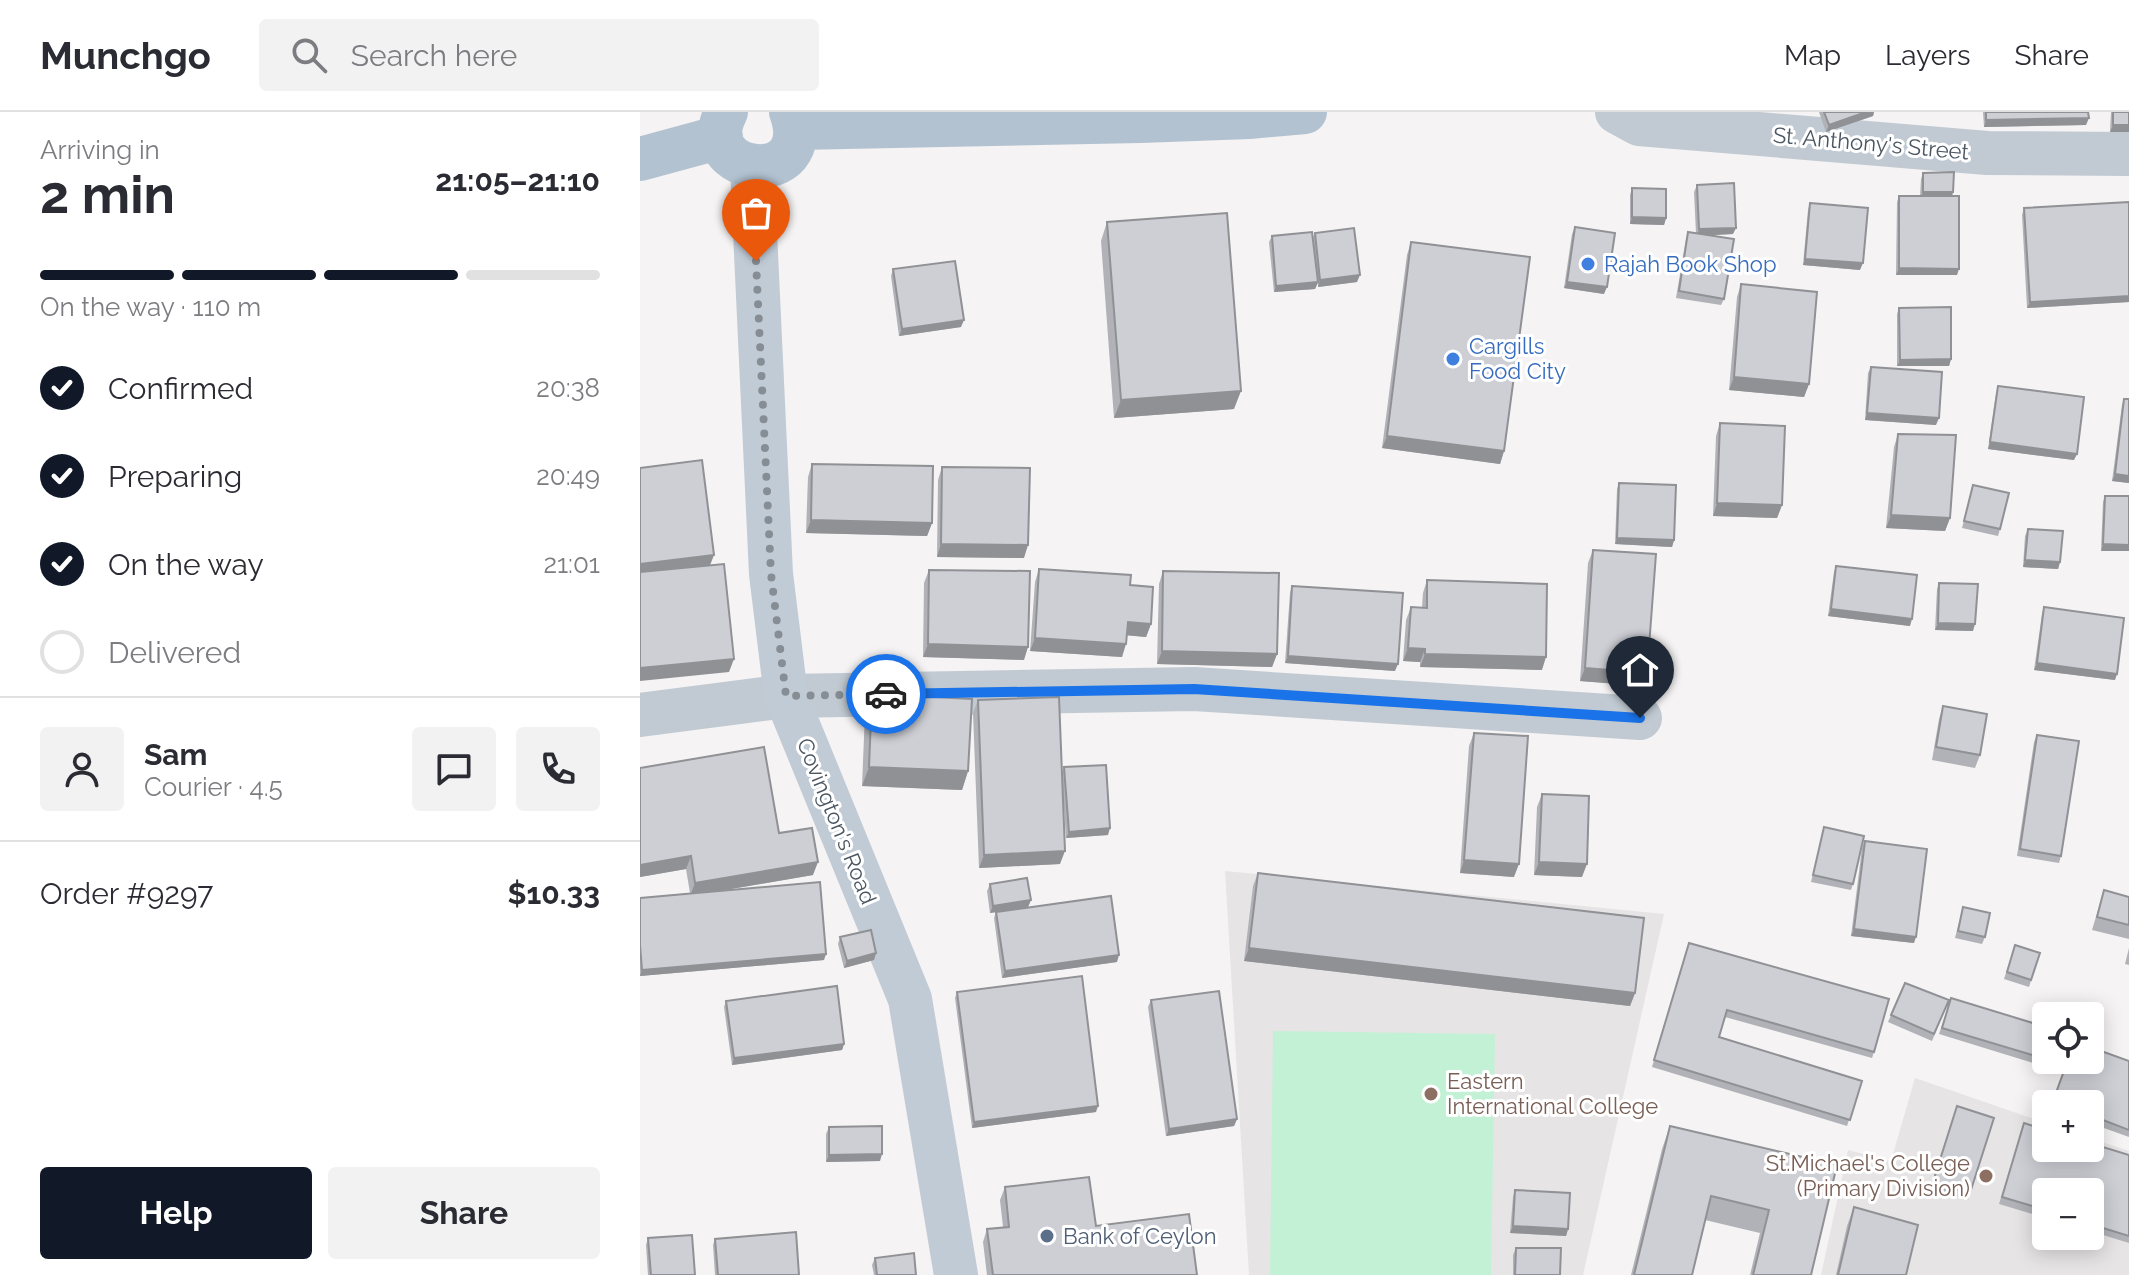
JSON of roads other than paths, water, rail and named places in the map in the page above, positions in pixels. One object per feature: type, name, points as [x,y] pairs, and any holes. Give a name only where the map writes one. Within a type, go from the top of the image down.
[{"type":"main road","points":[[640,159],[723,124],[726,152],[752,168],[769,167],[784,158],[794,145],[794,120],[1156,121],[1305,112]]},
{"type":"main road","name":"Covington's Road","points":[[752,168],[771,574],[786,696],[910,999],[956,1275]]},
{"type":"street","name":"St. Anthony's Street","points":[[1617,112],[1639,124],[1987,153],[2129,154]]},
{"type":"street","points":[[640,715],[786,696],[1194,689],[1640,718]]},
{"type":"place","name":"Rajah Book Shop","points":[[1588,264]]},
{"type":"place","name":"Cargills Food City","points":[[1453,359]]},
{"type":"place","name":"Eastern International College","points":[[1431,1094]]},
{"type":"place","name":"St.Michael's College (Primary Division)","points":[[1986,1176]]},
{"type":"place","name":"Bank of Ceylon","points":[[1047,1236]]}]
